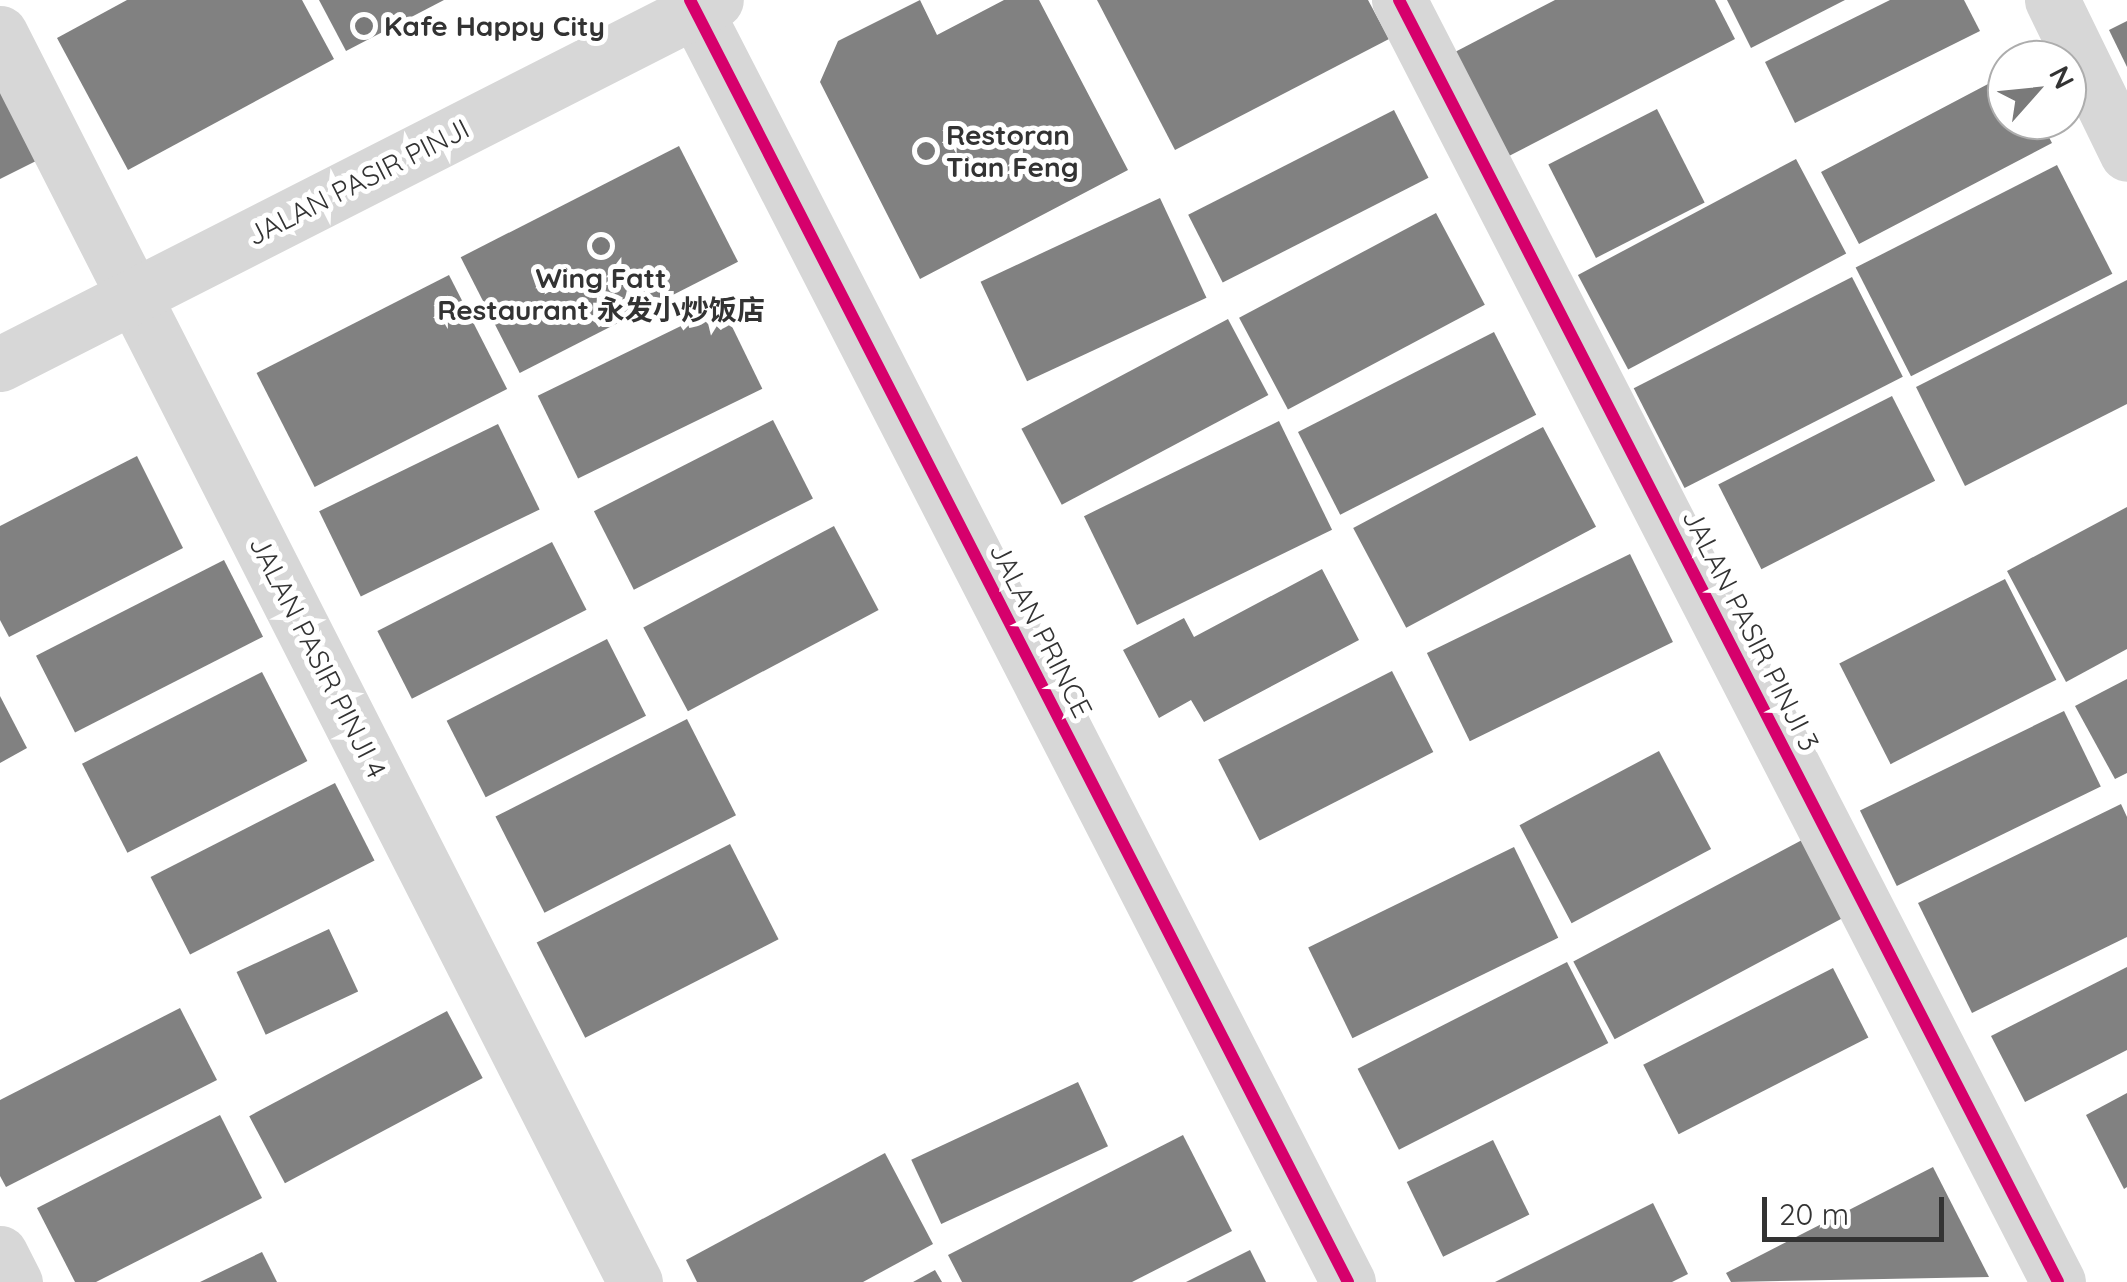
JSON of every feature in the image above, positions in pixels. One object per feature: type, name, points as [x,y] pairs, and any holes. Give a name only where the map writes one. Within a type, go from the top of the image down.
[{"type":"street","name":"JALAN PASIR PINJI 3","points":[[1399,0],[2058,1282]]},
{"type":"street","points":[[2052,0],[2127,154]]},
{"type":"street","name":"JALAN PASIR PINJI","points":[[0,364],[700,3]]},
{"type":"street","name":"JALAN PRINCE","points":[[700,3],[1348,1282]]},
{"type":"street","name":"JALAN PASIR PINJI 4","points":[[0,32],[635,1282]]},
{"type":"street","points":[[0,1253],[15,1282]]},
{"type":"building","points":[[127,0],[302,0],[334,59],[128,170],[57,38]]},
{"type":"building","name":"Kafe Happy City","points":[[319,0],[444,0],[346,51]]},
{"type":"building","points":[[920,0],[937,35],[1004,0],[1039,0],[1128,170],[920,279],[820,82],[838,41]]},
{"type":"building","points":[[1097,0],[1368,0],[1389,39],[1175,150]]},
{"type":"building","points":[[1555,0],[1715,0],[1735,39],[1509,156],[1455,52]]},
{"type":"building","points":[[1727,0],[1845,0],[1751,48]]},
{"type":"building","points":[[1890,0],[1964,0],[1980,31],[1795,123],[1765,62]]},
{"type":"building","points":[[2127,21],[2127,67],[2109,30]]},
{"type":"building","points":[[1987,85],[1987,140],[2052,143],[1859,244],[1821,172]]},
{"type":"building","points":[[0,86],[38,160],[0,179]]},
{"type":"building","points":[[1657,109],[1705,203],[1596,258],[1548,164]]},
{"type":"building","points":[[1394,110],[1429,178],[1223,283],[1188,215]]},
{"type":"building","points":[[679,146],[738,262],[520,373],[461,257]]},
{"type":"building","points":[[1796,159],[1846,253],[1628,369],[1578,275]]},
{"type":"building","points":[[2057,165],[2112,274],[1911,376],[1856,268]]},
{"type":"building","points":[[1160,198],[1206,298],[1027,381],[981,282]]},
{"type":"building","points":[[1436,213],[1485,305],[1288,410],[1239,318]]},
{"type":"building","points":[[449,275],[507,389],[315,487],[257,373]]},
{"type":"building","points":[[1852,277],[1903,377],[1685,488],[1634,388]]},
{"type":"building","points":[[2127,280],[2127,404],[1965,486],[1916,387]]},
{"type":"building","points":[[722,306],[762,389],[578,479],[538,396]]},
{"type":"building","points":[[1228,319],[1268,395],[1062,505],[1021,429]]},
{"type":"building","points":[[1494,332],[1536,415],[1340,515],[1298,432]]},
{"type":"building","points":[[1892,396],[1935,481],[1761,569],[1718,485]]},
{"type":"building","points":[[773,420],[813,498],[634,590],[594,511]]},
{"type":"building","points":[[1279,421],[1332,530],[1137,625],[1084,516]]},
{"type":"building","points":[[498,424],[540,509],[361,597],[319,511]]},
{"type":"building","points":[[1543,427],[1596,527],[1406,628],[1353,528]]},
{"type":"building","points":[[137,456],[183,548],[9,637],[0,620],[0,526]]},
{"type":"building","points":[[2127,507],[2127,649],[2066,682],[2007,571]]},
{"type":"building","points":[[834,526],[879,610],[688,711],[643,627]]},
{"type":"building","points":[[552,542],[587,610],[412,699],[377,631]]},
{"type":"building","points":[[1630,554],[1673,642],[1470,741],[1427,653]]},
{"type":"building","points":[[224,560],[263,637],[75,732],[36,656]]},
{"type":"building","points":[[1322,569],[1359,640],[1204,722],[1191,700],[1159,718],[1123,650],[1184,618],[1194,637]]},
{"type":"building","points":[[2005,579],[2056,680],[1891,764],[1839,663]]},
{"type":"building","points":[[607,639],[646,716],[486,797],[447,721]]},
{"type":"building","points":[[1392,671],[1433,752],[1260,841],[1218,760]]},
{"type":"building","points":[[262,672],[307,761],[127,853],[82,764]]},
{"type":"building","points":[[2127,679],[2127,773],[2115,779],[2075,706]]},
{"type":"building","points":[[0,696],[27,748],[0,763]]},
{"type":"building","points":[[2064,711],[2101,786],[1897,886],[1860,811]]},
{"type":"building","points":[[687,719],[736,815],[544,913],[495,817]]},
{"type":"building","points":[[1659,751],[1711,849],[1572,923],[1519,825]]},
{"type":"building","points":[[335,783],[374,861],[190,954],[151,877]]},
{"type":"building","points":[[2121,804],[2127,817],[2127,937],[1972,1013],[1918,903]]},
{"type":"building","points":[[1802,840],[1843,918],[1615,1039],[1573,962]]},
{"type":"building","points":[[730,844],[779,939],[585,1038],[537,943]]},
{"type":"building","points":[[1514,847],[1558,938],[1352,1038],[1308,947]]},
{"type":"building","points":[[329,929],[358,992],[266,1035],[237,972]]},
{"type":"building","points":[[1567,962],[1608,1043],[1399,1150],[1358,1069]]},
{"type":"building","points":[[2127,967],[2127,1050],[2025,1102],[1991,1036]]},
{"type":"building","points":[[1833,968],[1868,1037],[1679,1134],[1643,1065]]},
{"type":"building","points":[[180,1008],[217,1080],[6,1187],[0,1176],[0,1100]]},
{"type":"building","points":[[447,1011],[483,1078],[285,1183],[249,1116]]},
{"type":"building","points":[[1078,1082],[1108,1146],[941,1224],[911,1160]]},
{"type":"building","points":[[2127,1093],[2127,1187],[2124,1189],[2086,1115]]},
{"type":"building","points":[[220,1115],[262,1198],[96,1282],[75,1282],[37,1208]]},
{"type":"building","points":[[1183,1135],[1232,1231],[1132,1282],[962,1282],[948,1255]]},
{"type":"building","points":[[1493,1140],[1529,1215],[1443,1257],[1407,1182]]},
{"type":"building","points":[[885,1153],[933,1244],[863,1282],[697,1282],[686,1260]]},
{"type":"building","points":[[1933,1167],[1989,1277],[1731,1282],[1726,1273]]},
{"type":"building","points":[[1653,1203],[1688,1274],[1672,1282],[1495,1282]]},
{"type":"building","points":[[1250,1250],[1266,1282],[1186,1282]]},
{"type":"building","points":[[262,1252],[277,1282],[200,1282]]},
{"type":"building","points":[[935,1270],[942,1282],[913,1282]]},
{"type":"cycle path","points":[[690,0],[1348,1282]]},
{"type":"cycle path","points":[[1399,0],[2058,1282]]},
{"type":"place","name":"Kafe Happy City","points":[[364,26]]},
{"type":"place","name":"Restoran Tian Feng","points":[[926,151]]},
{"type":"place","name":"Wing Fatt Restaurant 永发小炒饭店","points":[[601,246]]}]
